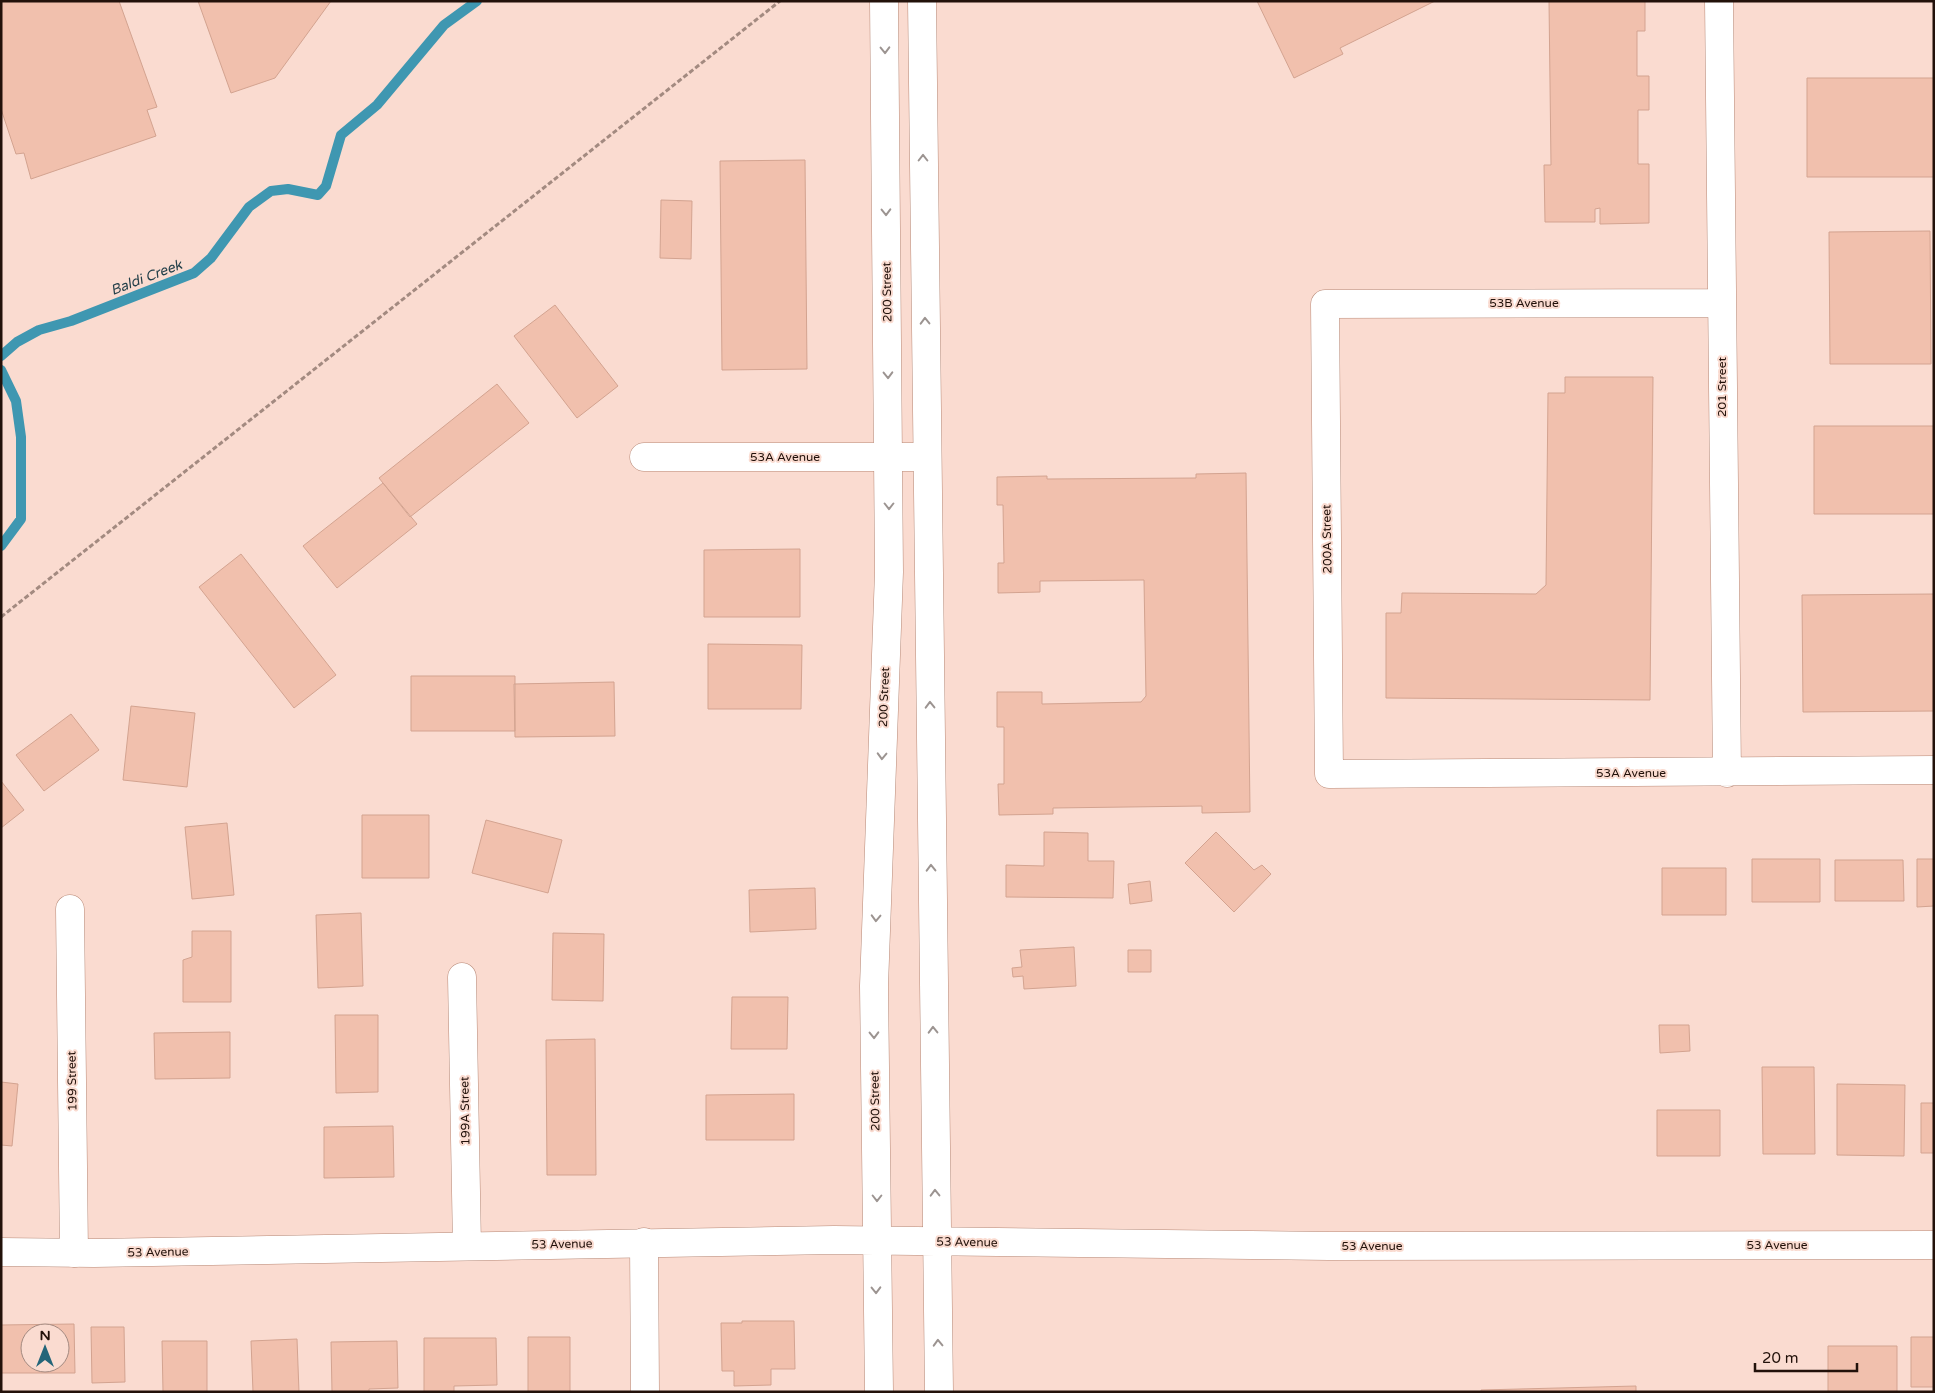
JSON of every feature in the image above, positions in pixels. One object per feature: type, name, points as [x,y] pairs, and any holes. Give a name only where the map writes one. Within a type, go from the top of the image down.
[{"type":"street","name":"200 Street","points":[[879,1392],[874,986],[889,572],[884,1]]},
{"type":"street","points":[[922,1],[939,1392]]},
{"type":"street","name":"201 Street","points":[[1719,1],[1727,773]]},
{"type":"street","name":"53B Avenue","points":[[1325,304],[1722,303]]},
{"type":"street","name":"200A Street","points":[[1325,304],[1329,774]]},
{"type":"street","name":"53A Avenue","points":[[644,457],[927,457]]},
{"type":"street","name":"53A Avenue","points":[[1329,774],[1727,773],[1934,770]]},
{"type":"street","name":"199 Street","points":[[70,909],[74,1253]]},
{"type":"street","name":"199A Street","points":[[462,977],[467,1246]]},
{"type":"street","name":"53 Avenue","points":[[1,1252],[74,1253],[644,1242],[876,1241],[1329,1246],[1934,1245]]},
{"type":"street","points":[[644,1242],[644,1392]]},
{"type":"path","points":[[1,617],[780,1]]},
{"type":"building","points":[[1,1],[119,1],[157,107],[147,110],[156,136],[31,179],[24,153],[16,154],[1,109]]},
{"type":"building","points":[[198,1],[331,1],[275,78],[231,93]]},
{"type":"building","points":[[1257,1],[1435,1],[1340,48],[1343,54],[1294,78]]},
{"type":"building","points":[[1549,1],[1645,1],[1645,31],[1637,31],[1637,76],[1649,76],[1649,110],[1638,110],[1638,164],[1649,164],[1649,223],[1600,224],[1600,208],[1595,209],[1595,222],[1545,222],[1544,165],[1551,165]]},
{"type":"building","points":[[1807,78],[1934,78],[1934,177],[1807,177]]},
{"type":"building","points":[[805,160],[807,369],[722,370],[720,161]]},
{"type":"building","points":[[661,200],[692,201],[691,259],[660,258]]},
{"type":"building","points":[[1930,231],[1931,364],[1830,364],[1829,232]]},
{"type":"building","points":[[555,305],[618,386],[577,418],[514,336]]},
{"type":"building","points":[[1565,377],[1653,377],[1650,700],[1386,698],[1386,613],[1401,613],[1402,593],[1536,594],[1546,585],[1548,393],[1565,393]]},
{"type":"building","points":[[497,384],[529,423],[410,517],[379,478]]},
{"type":"building","points":[[1814,426],[1934,426],[1934,514],[1814,514]]},
{"type":"building","points":[[1246,473],[1250,812],[1202,813],[1202,806],[1053,808],[1053,814],[999,815],[998,784],[1004,784],[1004,727],[997,727],[997,692],[1042,692],[1042,704],[1141,702],[1146,696],[1144,580],[1040,581],[1040,592],[998,593],[998,563],[1004,563],[1003,505],[997,505],[997,477],[1047,476],[1047,479],[1196,478],[1196,474]]},
{"type":"building","points":[[383,483],[417,524],[337,588],[303,546]]},
{"type":"building","points":[[800,549],[800,617],[704,617],[704,550]]},
{"type":"building","points":[[241,554],[336,675],[294,708],[199,587]]},
{"type":"building","points":[[1934,594],[1934,711],[1803,712],[1802,595]]},
{"type":"building","points":[[708,644],[802,645],[801,709],[708,709]]},
{"type":"building","points":[[411,676],[515,676],[515,731],[411,731]]},
{"type":"building","points":[[614,682],[615,736],[515,737],[514,684]]},
{"type":"building","points":[[131,706],[195,713],[187,787],[123,780]]},
{"type":"building","points":[[71,714],[99,750],[44,791],[16,755]]},
{"type":"building","points":[[1,781],[24,810],[1,828]]},
{"type":"building","points":[[362,815],[429,815],[429,878],[362,878]]},
{"type":"building","points":[[486,820],[562,840],[548,893],[472,873]]},
{"type":"building","points":[[227,823],[234,895],[192,899],[185,827]]},
{"type":"building","points":[[1044,832],[1088,833],[1088,861],[1114,861],[1113,898],[1006,897],[1006,865],[1044,866]]},
{"type":"building","points":[[1216,832],[1254,870],[1262,865],[1271,874],[1234,912],[1185,863]]},
{"type":"building","points":[[1752,859],[1820,859],[1820,902],[1752,902]]},
{"type":"building","points":[[1917,859],[1934,859],[1934,906],[1917,907]]},
{"type":"building","points":[[1835,860],[1903,860],[1904,901],[1835,901]]},
{"type":"building","points":[[1662,868],[1726,868],[1726,915],[1662,915]]},
{"type":"building","points":[[1150,881],[1152,901],[1130,904],[1128,884]]},
{"type":"building","points":[[815,888],[816,929],[750,932],[749,890]]},
{"type":"building","points":[[361,913],[363,986],[318,988],[316,915]]},
{"type":"building","points":[[192,931],[231,931],[231,1002],[183,1002],[183,960],[192,957]]},
{"type":"building","points":[[553,933],[604,934],[603,1001],[552,1000]]},
{"type":"building","points":[[1074,947],[1076,986],[1024,989],[1023,976],[1013,977],[1012,968],[1022,967],[1020,950]]},
{"type":"building","points":[[1128,950],[1151,950],[1151,972],[1128,972]]},
{"type":"building","points":[[732,997],[788,997],[787,1049],[731,1049]]},
{"type":"building","points":[[335,1015],[378,1015],[378,1092],[336,1093]]},
{"type":"building","points":[[1659,1025],[1689,1025],[1690,1051],[1660,1053]]},
{"type":"building","points":[[230,1032],[230,1078],[155,1079],[154,1033]]},
{"type":"building","points":[[595,1039],[596,1175],[547,1175],[546,1040]]},
{"type":"building","points":[[1762,1067],[1814,1067],[1815,1154],[1763,1154]]},
{"type":"building","points":[[1,1082],[18,1084],[12,1146],[1,1145]]},
{"type":"building","points":[[1837,1084],[1905,1085],[1904,1156],[1837,1155]]},
{"type":"building","points":[[794,1094],[794,1140],[706,1140],[706,1095]]},
{"type":"building","points":[[1921,1103],[1934,1103],[1934,1153],[1921,1153]]},
{"type":"building","points":[[1657,1110],[1720,1110],[1720,1156],[1657,1156]]},
{"type":"building","points":[[393,1126],[394,1177],[324,1178],[324,1127]]},
{"type":"building","points":[[742,1321],[794,1321],[795,1369],[771,1369],[771,1385],[734,1386],[734,1371],[722,1371],[721,1323],[742,1323]]},
{"type":"building","points":[[70,1324],[74,1324],[75,1373],[70,1373]]},
{"type":"building","points":[[1,1325],[20,1325],[20,1373],[1,1373]]},
{"type":"building","points":[[91,1327],[124,1327],[125,1382],[92,1383]]},
{"type":"building","points":[[528,1337],[570,1337],[570,1392],[528,1392]]},
{"type":"building","points":[[1911,1337],[1934,1337],[1934,1387],[1911,1387]]},
{"type":"building","points":[[424,1338],[496,1338],[497,1385],[454,1386],[454,1392],[424,1392]]},
{"type":"building","points":[[297,1339],[299,1392],[253,1392],[251,1341]]},
{"type":"building","points":[[162,1341],[207,1341],[207,1392],[163,1392]]},
{"type":"building","points":[[397,1341],[398,1388],[369,1389],[369,1392],[332,1392],[331,1342]]},
{"type":"building","points":[[1828,1346],[1897,1346],[1897,1392],[1828,1392]]},
{"type":"building","points":[[1636,1386],[1636,1392],[1481,1392],[1481,1390]]},
{"type":"waterway","name":"Baldi Creek","points":[[1,356],[17,342],[39,330],[71,321],[194,273],[211,258],[249,207],[271,191],[288,189],[318,195],[326,186],[341,135],[377,105],[444,25],[477,1]]},
{"type":"waterway","name":"Baldi Creek","points":[[1,370],[16,401],[21,437],[21,519],[1,546]]}]
